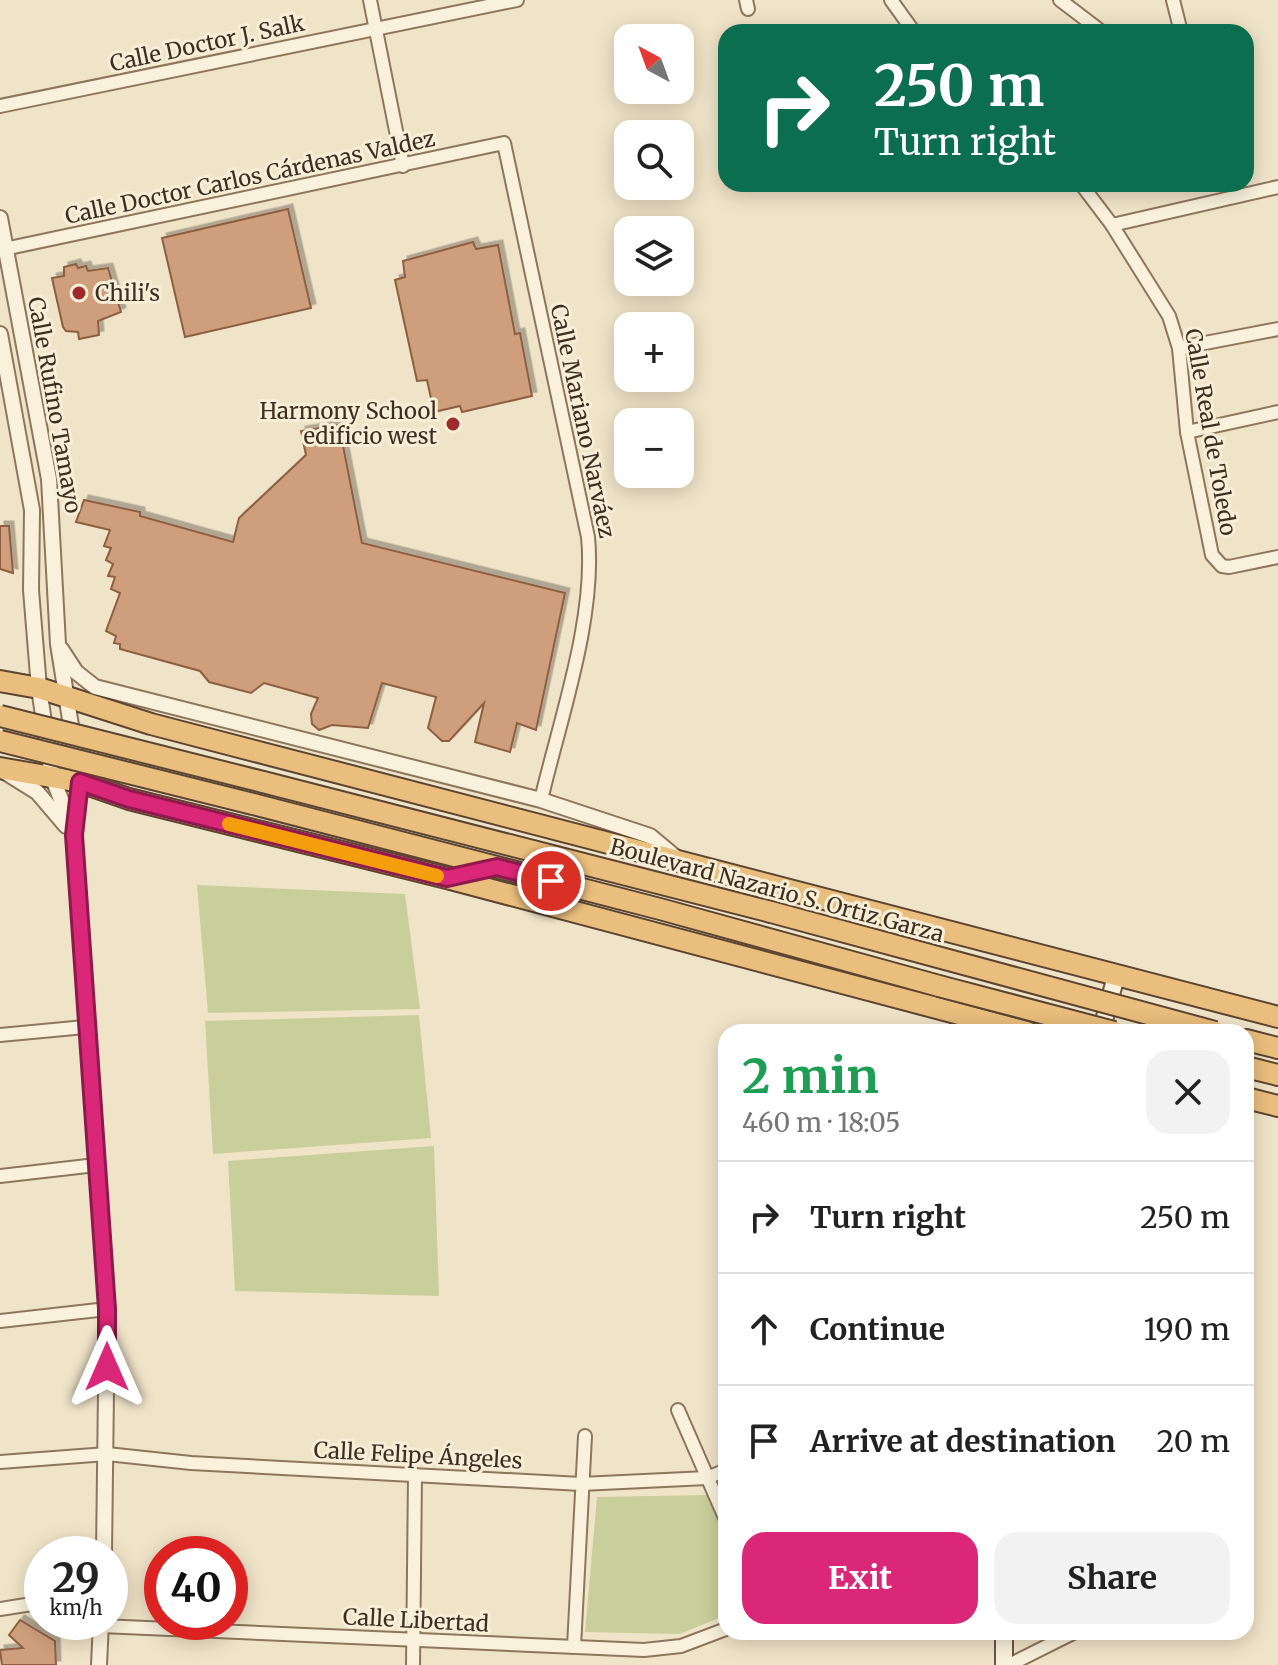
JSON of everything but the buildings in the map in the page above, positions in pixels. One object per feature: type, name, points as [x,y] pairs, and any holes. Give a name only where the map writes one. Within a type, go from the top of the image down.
[{"type":"highway","points":[[0,681],[39,688],[151,724],[1278,1017]]},
{"type":"highway","name":"Boulevard Nazario S. Ortiz Garza","points":[[0,716],[632,875],[1185,1024]]},
{"type":"highway","points":[[129,799],[124,764],[129,750],[151,724]]},
{"type":"highway","points":[[0,741],[497,867],[1084,1024]]},
{"type":"highway","points":[[0,768],[80,782],[129,799],[447,878],[997,1024]]},
{"type":"highway","points":[[447,878],[497,867]]},
{"type":"highway","points":[[632,875],[687,877],[862,910]]},
{"type":"highway","points":[[1254,1042],[1278,1048]]},
{"type":"highway","points":[[1254,1069],[1278,1075]]},
{"type":"highway","points":[[1254,1100],[1278,1106]]},
{"type":"main road","points":[[1103,1024],[1116,976]]},
{"type":"main road","points":[[1004,1640],[1006,1665]]},
{"type":"street","points":[[370,0],[403,166]]},
{"type":"street","name":"Calle Doctor J. Salk","points":[[0,106],[517,0]]},
{"type":"street","points":[[891,0],[908,24]]},
{"type":"street","points":[[1060,0],[1092,24]]},
{"type":"street","points":[[1173,0],[1179,24]]},
{"type":"street","name":"Calle Doctor Carlos Cárdenas Valdez","points":[[4,249],[504,143]]},
{"type":"street","name":"Calle Mariano Narváez","points":[[504,143],[588,537],[591,568],[587,606],[541,800]]},
{"type":"street","points":[[1254,192],[1278,187]]},
{"type":"street","name":"Calle Real de Toledo","points":[[1087,192],[1158,295],[1179,348],[1187,432],[1212,555],[1222,566],[1278,557]]},
{"type":"street","points":[[1218,192],[1220,199]]},
{"type":"street","points":[[1112,225],[1254,192]]},
{"type":"street","name":"Calle Rufino Tamayo","points":[[0,218],[49,479],[58,644],[80,782],[74,835]]},
{"type":"street","points":[[1179,348],[1278,329]]},
{"type":"street","name":"Calle Rufino Tamayo","points":[[0,334],[32,510],[31,590],[39,688],[52,776],[74,835]]},
{"type":"street","points":[[1187,432],[1278,412]]},
{"type":"street","points":[[58,644],[76,672],[95,687],[541,800],[650,836],[681,861]]},
{"type":"street","points":[[0,768],[37,792],[74,835],[107,1309],[105,1536]]},
{"type":"street","points":[[0,1035],[85,1027]]},
{"type":"street","points":[[0,1176],[96,1165]]},
{"type":"street","points":[[0,1321],[107,1309]]},
{"type":"street","points":[[678,1410],[718,1502]]},
{"type":"street","points":[[574,1647],[585,1436]]},
{"type":"street","name":"Calle Felipe Ángeles","points":[[0,1462],[107,1454],[581,1484],[707,1478],[718,1473]]},
{"type":"street","points":[[413,1665],[415,1475]]},
{"type":"street","points":[[0,1609],[24,1605]]},
{"type":"street","name":"Calle Libertad","points":[[128,1625],[644,1650],[681,1646],[718,1632]]},
{"type":"street","points":[[99,1665],[100,1640]]},
{"type":"street","points":[[1006,1665],[1058,1640]]},
{"type":"green space","points":[[197,885],[405,894],[420,1009],[208,1013]]},
{"type":"green space","points":[[419,1015],[431,1138],[213,1154],[205,1021]]},
{"type":"green space","points":[[434,1146],[439,1296],[235,1291],[228,1161]]},
{"type":"green space","points":[[708,1495],[718,1518],[718,1618],[680,1634],[585,1632],[597,1497]]},
{"type":"slow traffic","points":[[229,824],[437,876]]},
{"type":"place","name":"Chili's","points":[[79,293]]},
{"type":"place","name":"Harmony School edificio west","points":[[453,424]]},
{"type":"route","points":[[107,1367],[107,1309],[74,835],[80,782],[129,799],[447,878],[497,867],[551,881]]}]
